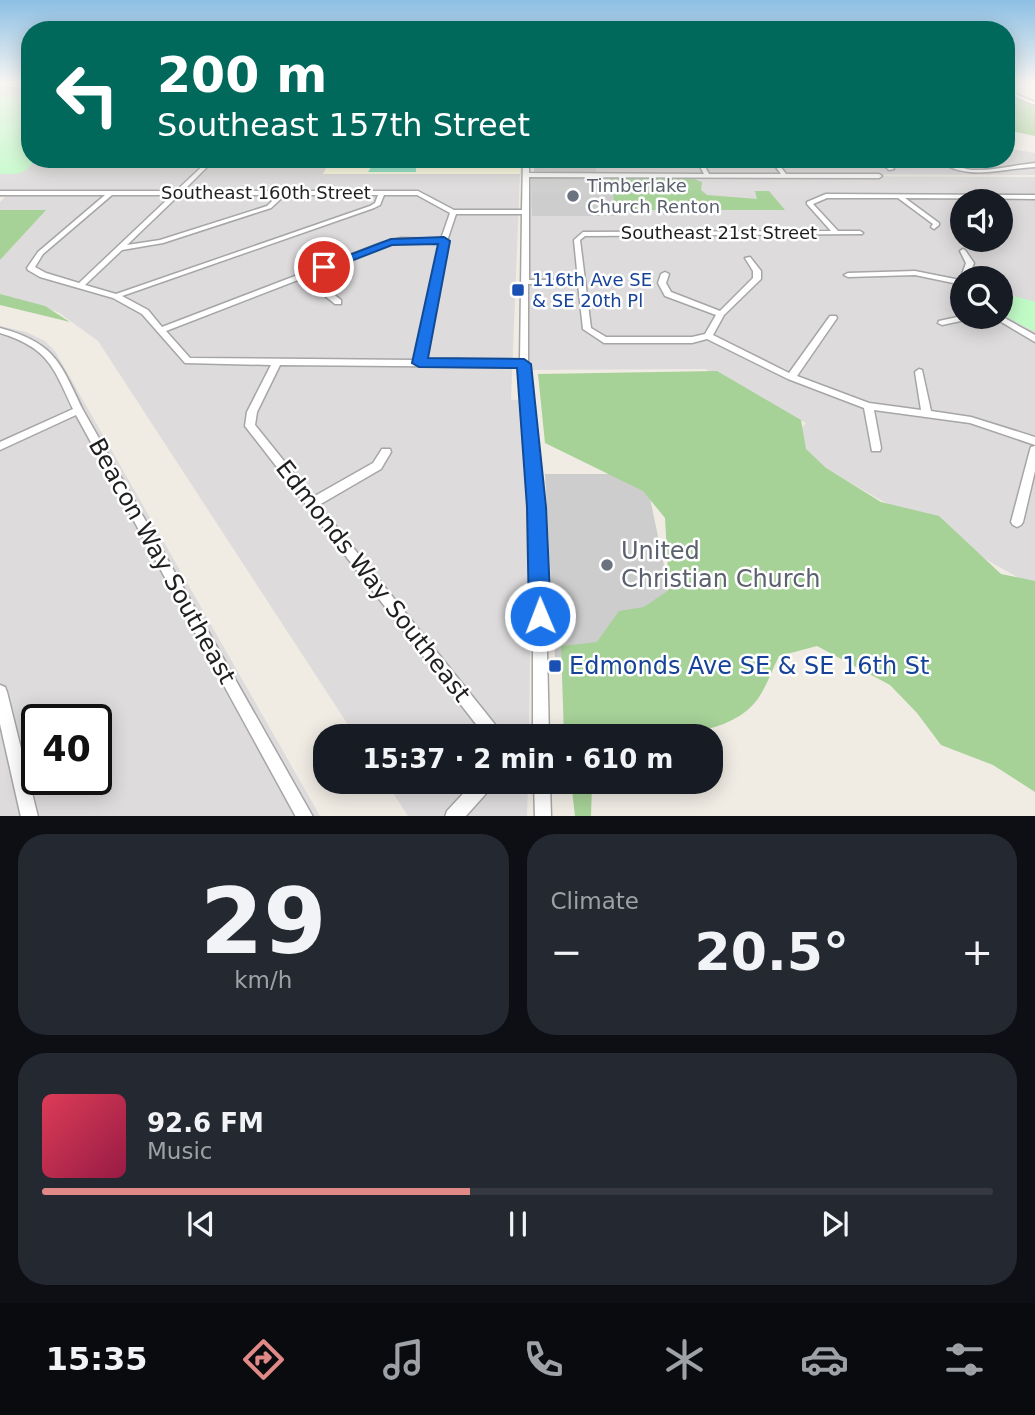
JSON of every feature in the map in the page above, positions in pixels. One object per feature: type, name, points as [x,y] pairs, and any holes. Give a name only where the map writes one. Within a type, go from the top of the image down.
[{"type":"street","points":[[952,168],[958,172],[1004,171],[1035,165]]},
{"type":"street","points":[[81,285],[204,168]]},
{"type":"street","points":[[526,168],[524,364],[539,555],[541,724]]},
{"type":"street","points":[[703,168],[708,176]]},
{"type":"street","points":[[779,168],[785,176]]},
{"type":"street","points":[[526,175],[879,176]]},
{"type":"street","name":"Southeast 160th Street","points":[[0,193],[418,193],[453,212],[526,212]]},
{"type":"street","points":[[111,193],[40,253],[31,268],[43,275],[116,296],[145,312],[188,361],[524,364]]},
{"type":"street","points":[[120,248],[161,242],[269,207],[283,193]]},
{"type":"street","points":[[116,296],[372,207],[378,204],[382,193]]},
{"type":"street","points":[[836,233],[812,208],[809,203],[812,200],[826,196],[950,198]]},
{"type":"street","points":[[899,197],[930,217],[937,224],[934,227]]},
{"type":"street","points":[[1013,198],[1035,197]]},
{"type":"street","points":[[419,363],[444,241],[453,212]]},
{"type":"street","name":"Southeast 21st Street","points":[[581,282],[579,237],[589,233],[860,233]]},
{"type":"street","points":[[161,330],[391,242],[444,241]]},
{"type":"street","points":[[708,336],[721,314],[757,279],[757,271],[748,258]]},
{"type":"street","points":[[848,275],[902,272],[950,281]]},
{"type":"street","points":[[665,274],[662,283],[668,294],[721,314]]},
{"type":"street","points":[[304,275],[338,302]]},
{"type":"street","points":[[524,282],[581,282],[587,329],[596,338],[692,340],[708,336],[791,377],[869,406],[983,423],[1035,441]]},
{"type":"street","points":[[791,377],[833,318]]},
{"type":"street","points":[[942,323],[950,321]]},
{"type":"street","points":[[1013,327],[1035,339]]},
{"type":"street","name":"Beacon Way Southeast","points":[[0,330],[27,338],[45,349],[54,359],[78,410],[304,816]]},
{"type":"street","name":"Edmonds Way Southeast","points":[[277,362],[252,412],[250,426],[486,724]]},
{"type":"street","points":[[919,372],[926,413]]},
{"type":"street","points":[[869,406],[876,448]]},
{"type":"street","points":[[0,446],[78,410]]},
{"type":"street","points":[[1017,522],[1035,450]]},
{"type":"street","points":[[312,503],[377,466],[386,452]]},
{"type":"street","points":[[0,692],[30,816]]},
{"type":"street","points":[[454,816],[474,794]]},
{"type":"street","points":[[542,794],[543,816]]},
{"type":"shaded area","points":[[0,120],[21,120],[21,168],[326,168],[323,173],[520,174],[511,400],[521,400],[531,566],[529,724],[348,724],[98,341],[58,312],[0,294],[0,260],[45,210],[0,210],[0,202],[5,197],[0,197]]},
{"type":"shaded area","points":[[1015,150],[1035,153],[1035,175],[597,173],[596,168],[1015,168]]},
{"type":"shaded area","points":[[327,168],[520,168],[520,174],[323,174]]},
{"type":"shaded area","points":[[534,168],[596,168],[597,173],[534,173]]},
{"type":"shaded area","points":[[525,175],[1035,177],[1035,587],[785,446],[806,423],[705,369],[526,370]]},
{"type":"shaded area","name":"Timberlake Church Renton","points":[[531,177],[610,177],[620,216],[532,216]]},
{"type":"shaded area","points":[[0,326],[26,332],[45,341],[55,351],[320,816],[0,816]]},
{"type":"shaded area","name":"United Christian Church","points":[[545,474],[645,474],[683,656],[555,657]]},
{"type":"shaded area","points":[[394,794],[528,794],[527,816],[408,816]]},
{"type":"green space","points":[[0,120],[21,120],[21,168],[28,168],[11,174],[0,174]]},
{"type":"green space","points":[[1015,120],[1035,120],[1035,136],[1015,132]]},
{"type":"green space","points":[[370,168],[416,168],[416,172],[368,172]]},
{"type":"green space","points":[[610,178],[692,178],[702,182],[701,190],[707,195],[757,199],[755,191],[769,191],[785,210],[616,210]]},
{"type":"green space","points":[[0,210],[46,210],[0,260]]},
{"type":"green space","points":[[0,294],[45,306],[70,322],[0,305]]},
{"type":"green space","points":[[1014,296],[1035,302],[1035,332],[1013,320]]},
{"type":"green space","points":[[717,371],[801,420],[806,449],[826,468],[881,502],[939,516],[1001,574],[1035,581],[1035,792],[993,765],[941,745],[917,713],[890,685],[817,646],[779,656],[757,700],[741,715],[722,724],[564,724],[561,646],[597,642],[619,611],[644,607],[669,590],[665,518],[643,491],[545,443],[538,374]]},
{"type":"green space","points":[[572,794],[592,794],[591,816],[575,816]]},
{"type":"place","name":"Timberlake Church Renton","points":[[573,196]]},
{"type":"place","name":"116th Ave SE & SE 20th Pl","points":[[518,290]]},
{"type":"place","name":"United Christian Church","points":[[607,565]]},
{"type":"place","name":"Edmonds Ave SE & SE 16th St","points":[[555,666]]},
{"type":"route","points":[[324,267],[391,242],[444,241],[419,363],[524,364],[536,507],[540,616]]}]
